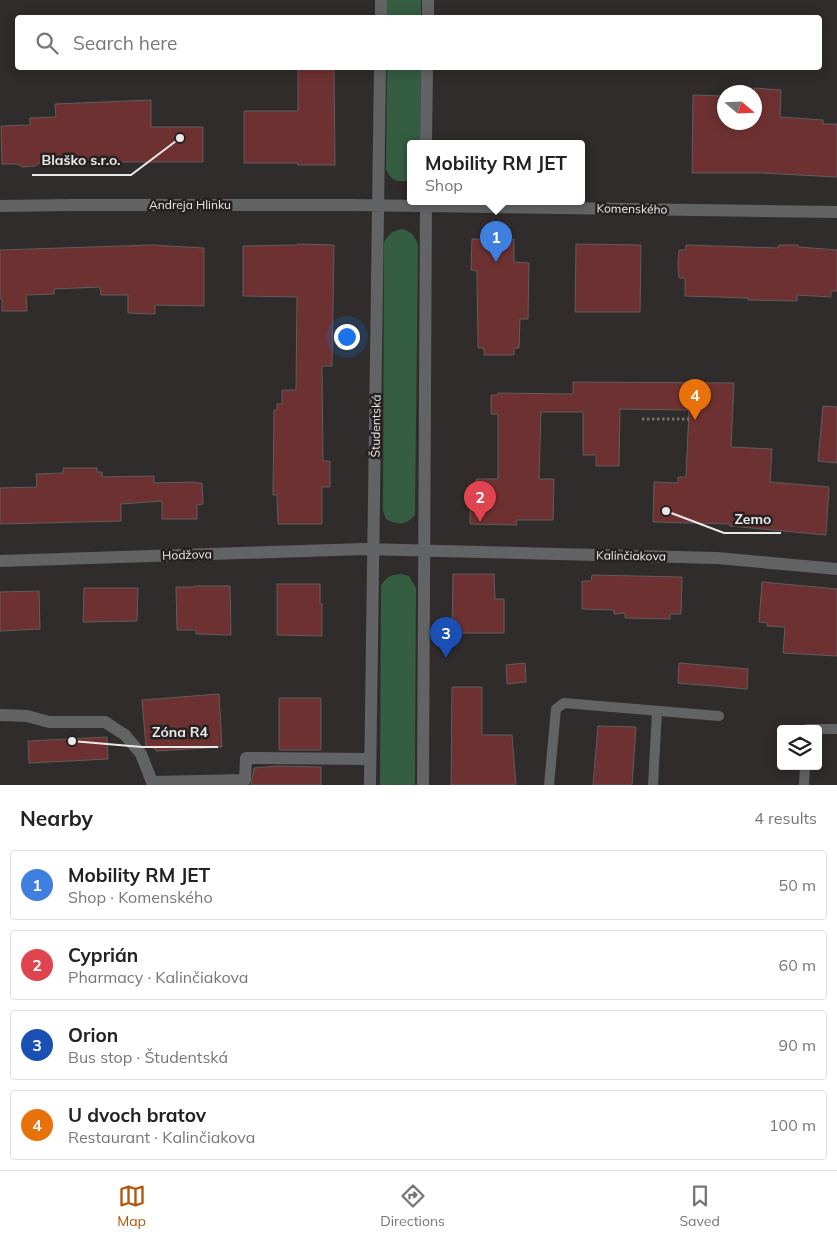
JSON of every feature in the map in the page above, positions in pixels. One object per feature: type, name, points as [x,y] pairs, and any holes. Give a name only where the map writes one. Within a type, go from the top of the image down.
[{"type":"street","points":[[381,0],[381,15]]},
{"type":"street","points":[[428,0],[428,15]]},
{"type":"street","name":"Študentská","points":[[370,785],[380,70]]},
{"type":"street","points":[[426,140],[427,70]]},
{"type":"street","name":"Komenského","points":[[379,206],[407,204]]},
{"type":"street","points":[[423,785],[427,205]]},
{"type":"street","name":"Komenského","points":[[518,205],[837,212]]},
{"type":"street","name":"Andreja Hlinku","points":[[0,206],[379,206]]},
{"type":"street","name":"Hodžova","points":[[0,561],[374,549],[425,550]]},
{"type":"street","name":"Kalinčiakova","points":[[425,550],[717,558],[837,568]]},
{"type":"street","points":[[0,715],[27,716],[49,722],[105,722],[125,735],[141,754],[152,784],[245,783],[246,758],[370,759]]},
{"type":"lane","points":[[549,785],[556,709],[564,703],[719,716]]},
{"type":"lane","points":[[652,785],[657,711]]},
{"type":"lane","points":[[822,729],[837,729]]},
{"type":"lane","points":[[804,785],[805,770]]},
{"type":"path","points":[[642,419],[688,419]]},
{"type":"green space","points":[[387,0],[421,0],[421,15],[387,15]]},
{"type":"green space","points":[[387,70],[421,70],[420,140],[407,140],[407,180],[399,181],[393,179],[386,169]]},
{"type":"green space","points":[[402,229],[413,235],[418,245],[415,515],[405,523],[394,523],[386,519],[383,511],[384,243],[391,233]]},
{"type":"green space","points":[[401,574],[409,576],[416,588],[415,785],[380,785],[381,586],[389,577]]},
{"type":"building","points":[[298,70],[334,70],[335,165],[244,163],[244,111],[298,111]]},
{"type":"building","points":[[762,89],[781,90],[780,117],[823,120],[823,124],[837,124],[837,177],[762,173],[692,173],[693,95],[717,96],[717,130],[762,130]]},
{"type":"building","points":[[151,100],[151,127],[203,127],[203,162],[55,160],[55,162],[23,167],[17,164],[2,164],[1,126],[30,125],[30,118],[56,117],[55,104]]},
{"type":"building","points":[[472,239],[514,239],[514,262],[529,263],[528,319],[520,319],[519,348],[514,348],[514,355],[484,355],[484,348],[478,348],[477,271],[471,270]]},
{"type":"building","points":[[576,244],[641,245],[640,312],[575,312]]},
{"type":"building","points":[[152,245],[204,248],[204,306],[155,305],[155,314],[128,313],[128,295],[101,295],[100,287],[54,289],[54,294],[26,295],[27,311],[2,311],[2,299],[0,299],[0,250]]},
{"type":"building","points":[[334,245],[332,366],[322,366],[323,461],[330,461],[330,487],[322,487],[322,524],[278,524],[277,495],[273,495],[274,410],[277,410],[277,404],[282,404],[282,390],[296,390],[297,297],[243,296],[243,246]]},
{"type":"building","points":[[686,245],[778,248],[779,245],[798,245],[798,247],[837,250],[837,291],[831,291],[831,297],[797,295],[797,301],[685,296],[685,278],[679,278],[678,263],[679,250],[686,250]]},
{"type":"building","points":[[573,382],[734,383],[731,447],[772,449],[770,482],[829,487],[826,535],[730,526],[730,524],[653,522],[654,482],[678,483],[678,477],[686,477],[689,410],[620,409],[619,466],[596,466],[596,455],[583,455],[583,412],[541,412],[539,479],[554,479],[553,520],[516,520],[517,525],[470,524],[470,499],[476,499],[476,479],[498,479],[498,414],[491,414],[491,395],[498,395],[498,393],[573,394]]},
{"type":"building","points":[[823,406],[837,407],[837,463],[818,461]]},
{"type":"building","points":[[63,468],[97,468],[97,472],[102,472],[102,477],[154,476],[154,483],[202,483],[203,504],[197,505],[197,519],[162,519],[162,501],[121,504],[121,521],[0,524],[0,488],[37,487],[36,474],[63,473]]},
{"type":"building","points":[[453,574],[494,574],[495,599],[504,599],[504,633],[452,633]]},
{"type":"building","points":[[592,575],[682,577],[681,614],[670,614],[670,619],[625,618],[625,613],[614,614],[614,610],[582,609],[582,581],[591,581]]},
{"type":"building","points":[[762,582],[837,589],[837,656],[783,653],[785,627],[767,626],[768,623],[759,622]]},
{"type":"building","points":[[277,584],[320,584],[322,636],[277,635]]},
{"type":"building","points":[[230,586],[231,635],[196,634],[196,630],[177,630],[176,587]]},
{"type":"building","points":[[84,588],[138,588],[137,621],[83,622]]},
{"type":"building","points":[[39,591],[40,629],[0,631],[0,592]]},
{"type":"building","points":[[525,663],[526,682],[507,684],[506,665]]},
{"type":"building","points":[[679,663],[748,669],[747,689],[678,683]]},
{"type":"building","points":[[452,687],[482,687],[482,735],[512,735],[516,785],[451,785]]},
{"type":"building","points":[[219,694],[222,747],[156,751],[155,748],[146,747],[142,700]]},
{"type":"building","points":[[279,698],[321,698],[321,750],[279,750]]},
{"type":"building","points":[[598,726],[636,727],[632,785],[593,785]]},
{"type":"building","points":[[107,737],[108,759],[29,763],[28,741]]},
{"type":"building","points":[[278,766],[321,767],[321,785],[251,785],[254,768]]},
{"type":"place","name":"Blaško s.r.o.","points":[[180,138]]},
{"type":"place","name":"Mobility RM JET","points":[[496,262]]},
{"type":"place","name":"U dvoch bratov","points":[[695,420]]},
{"type":"place","name":"Zemo","points":[[666,511]]},
{"type":"place","name":"Cyprián","points":[[480,522]]},
{"type":"place","name":"Orion","points":[[446,658]]},
{"type":"place","name":"Zóna R4","points":[[72,741]]}]
